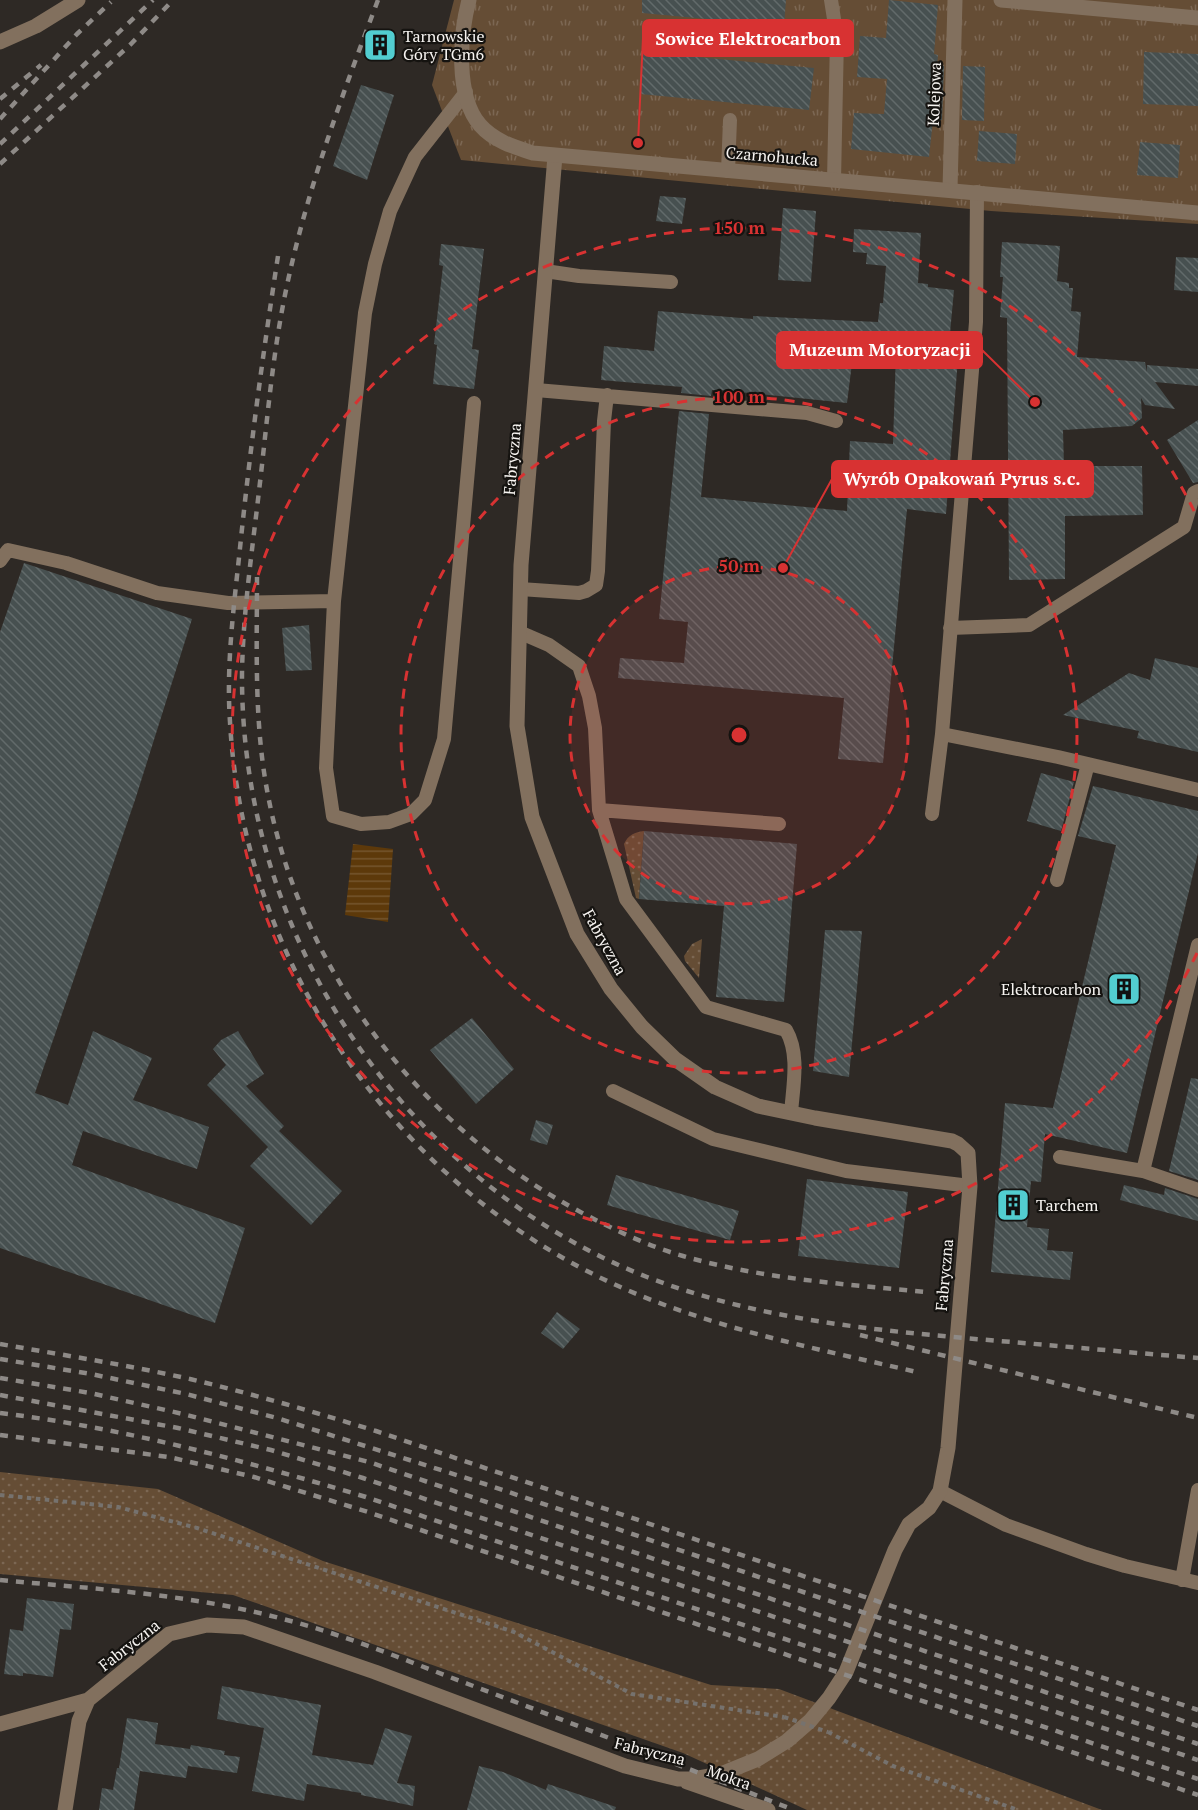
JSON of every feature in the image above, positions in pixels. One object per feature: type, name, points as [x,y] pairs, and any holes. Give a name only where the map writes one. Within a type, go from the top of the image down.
[{"type":"street","points":[[0,42],[36,26],[78,0]]},
{"type":"street","name":"Czarnohucka","points":[[469,0],[465,14],[461,53],[466,92],[471,109],[480,125],[494,136],[506,144],[533,153],[1198,213]]},
{"type":"street","name":"Kolejowa","points":[[950,189],[955,0]]},
{"type":"street","points":[[1001,0],[1198,18]]},
{"type":"street","name":"Fabryczna","points":[[88,1700],[169,1634],[207,1625],[244,1627],[375,1672],[625,1766],[678,1779],[721,1774],[758,1759],[787,1741],[829,1698],[846,1672],[895,1550],[909,1524],[929,1508],[940,1491],[948,1448],[970,1186],[968,1153],[952,1141],[759,1106],[715,1087],[675,1059],[642,1027],[611,990],[577,934],[532,817],[517,726],[520,589],[555,156]]},
{"type":"street","points":[[0,1724],[88,1700]]},
{"type":"street","points":[[64,1810],[79,1721],[88,1700]]},
{"type":"street","name":"Mokra","points":[[678,1779],[768,1810]]},
{"type":"lane","points":[[831,0],[837,38],[834,180]]},
{"type":"lane","points":[[466,92],[415,157],[390,211],[375,264],[365,313],[334,601],[326,768],[333,816],[361,824],[389,822],[411,814],[425,800],[444,739],[474,403]]},
{"type":"lane","points":[[728,171],[730,120]]},
{"type":"lane","points":[[932,814],[942,734],[976,322],[977,192]]},
{"type":"lane","points":[[546,271],[579,276],[671,282]]},
{"type":"lane","points":[[536,390],[807,413],[836,421]]},
{"type":"lane","points":[[520,589],[579,593],[596,585],[607,395]]},
{"type":"lane","points":[[950,628],[1029,626],[1184,527],[1194,493],[1198,491]]},
{"type":"lane","points":[[0,561],[8,550],[66,563],[158,593],[228,603],[334,601]]},
{"type":"lane","points":[[519,632],[549,645],[579,666],[590,696],[595,728],[599,810],[627,899],[706,1007],[786,1030],[792,1041],[795,1055],[791,1113]]},
{"type":"lane","points":[[942,734],[1088,764],[1198,790]]},
{"type":"lane","points":[[1057,880],[1088,764]]},
{"type":"lane","points":[[599,810],[779,824]]},
{"type":"lane","points":[[1143,1171],[1198,945]]},
{"type":"lane","points":[[613,1091],[713,1139],[846,1171],[970,1186]]},
{"type":"lane","points":[[1060,1157],[1143,1171],[1198,1190]]},
{"type":"lane","points":[[1182,1580],[1198,1490]]},
{"type":"lane","points":[[940,1491],[1006,1525],[1125,1566],[1198,1583]]},
{"type":"path","points":[[0,1495],[118,1507],[197,1528],[514,1632],[632,1694],[784,1718],[828,1732],[893,1766],[1018,1810]]},
{"type":"green space","points":[[454,0],[1198,0],[1198,224],[991,211],[461,160],[432,85]]},
{"type":"green space","points":[[644,831],[639,899],[636,898],[624,844],[632,834]]},
{"type":"green space","points":[[702,939],[699,978],[685,961],[684,956],[692,944]]},
{"type":"green space","points":[[0,1472],[158,1489],[323,1561],[711,1685],[779,1689],[1102,1810],[807,1810],[683,1753],[233,1595],[0,1574]]},
{"type":"shaded area","points":[[353,844],[393,849],[388,922],[345,915]]},
{"type":"building","points":[[642,0],[786,0],[784,26],[642,13]]},
{"type":"building","points":[[889,0],[938,5],[934,54],[938,55],[937,66],[944,66],[942,120],[933,120],[929,157],[851,149],[854,113],[884,114],[887,79],[857,77],[860,36],[886,38]]},
{"type":"building","name":"Tarnowskie Góry TGm6","points":[[375,31],[394,38],[386,60],[366,52]]},
{"type":"building","points":[[643,52],[814,68],[809,110],[640,94]]},
{"type":"building","points":[[1144,52],[1198,54],[1198,106],[1143,104]]},
{"type":"building","points":[[963,66],[985,67],[984,121],[962,120]]},
{"type":"building","points":[[361,85],[394,95],[367,180],[333,166]]},
{"type":"building","points":[[979,131],[1017,134],[1015,164],[977,161]]},
{"type":"building","points":[[1140,142],[1180,145],[1178,178],[1137,175]]},
{"type":"building","points":[[660,196],[686,198],[682,224],[656,221]]},
{"type":"building","points":[[783,208],[816,211],[811,282],[778,280]]},
{"type":"building","points":[[854,229],[921,233],[918,283],[928,284],[928,287],[954,290],[949,344],[959,345],[946,514],[907,509],[883,763],[838,759],[844,698],[618,678],[620,658],[684,663],[688,622],[659,619],[679,411],[709,414],[701,497],[847,511],[850,441],[893,444],[896,351],[854,347],[847,403],[720,390],[712,390],[711,396],[681,393],[682,387],[601,380],[604,346],[654,351],[658,311],[753,319],[753,316],[878,322],[880,303],[883,303],[886,266],[866,264],[867,253],[853,252]]},
{"type":"building","points":[[1002,242],[1060,246],[1057,281],[1069,283],[1069,288],[1073,288],[1071,311],[1081,312],[1077,357],[1145,362],[1147,372],[1147,365],[1198,369],[1198,386],[1155,382],[1175,409],[1145,405],[1141,398],[1142,418],[1132,426],[1063,430],[1064,466],[1142,466],[1143,515],[1065,516],[1065,579],[1009,580],[1007,318],[1000,317],[1003,277],[1000,277]]},
{"type":"building","points":[[441,244],[484,249],[472,349],[479,350],[474,389],[433,384],[437,345],[434,344],[443,266],[439,265]]},
{"type":"building","points":[[1176,257],[1198,258],[1198,292],[1174,290]]},
{"type":"building","points":[[1198,420],[1198,482],[1193,483],[1167,440]]},
{"type":"building","points":[[24,563],[192,619],[136,797],[35,1093],[68,1105],[93,1031],[152,1058],[133,1100],[209,1127],[197,1169],[83,1131],[72,1165],[245,1228],[215,1323],[0,1248],[0,632]]},
{"type":"building","points":[[309,625],[312,670],[286,671],[282,628]]},
{"type":"building","points":[[1155,658],[1198,668],[1198,752],[1137,738],[1139,731],[1063,715],[1129,673],[1150,680]]},
{"type":"building","points":[[1041,773],[1074,782],[1061,831],[1027,821]]},
{"type":"building","name":"Elektrocarbon","points":[[1093,786],[1198,811],[1198,853],[1127,1153],[1045,1134],[1041,1182],[1031,1181],[1027,1227],[1049,1229],[1047,1250],[1073,1252],[1070,1280],[991,1272],[1005,1103],[1053,1108],[1116,845],[1078,836]]},
{"type":"building","points":[[644,831],[797,844],[784,1002],[716,997],[724,906],[639,899]]},
{"type":"building","points":[[825,930],[862,931],[849,1077],[813,1071]]},
{"type":"building","points":[[472,1018],[514,1069],[476,1104],[430,1050]]},
{"type":"building","points":[[238,1031],[264,1074],[246,1086],[284,1126],[279,1131],[342,1191],[311,1225],[250,1166],[268,1147],[207,1085],[226,1065],[213,1049],[221,1040]]},
{"type":"building","points":[[1191,1078],[1198,1079],[1198,1180],[1169,1171]]},
{"type":"building","points":[[536,1120],[553,1125],[547,1145],[530,1140]]},
{"type":"building","points":[[616,1175],[739,1211],[730,1240],[607,1205]]},
{"type":"building","points":[[807,1179],[908,1192],[899,1268],[798,1256]]},
{"type":"building","points":[[1124,1185],[1164,1195],[1165,1188],[1198,1199],[1198,1221],[1120,1200]]},
{"type":"building","points":[[557,1312],[580,1329],[563,1349],[541,1333]]},
{"type":"building","points":[[27,1598],[74,1604],[71,1630],[60,1629],[53,1677],[23,1673],[23,1676],[4,1674],[10,1629],[23,1631]]},
{"type":"building","points":[[222,1686],[321,1705],[312,1755],[373,1765],[385,1728],[412,1736],[397,1783],[415,1786],[413,1806],[361,1795],[361,1793],[307,1784],[304,1801],[252,1791],[264,1728],[217,1719]]},
{"type":"building","points":[[127,1718],[158,1723],[155,1744],[190,1749],[191,1745],[225,1751],[224,1755],[240,1757],[237,1773],[188,1766],[186,1778],[140,1771],[134,1810],[99,1810],[102,1788],[113,1790]]},
{"type":"building","points":[[479,1766],[503,1772],[546,1790],[548,1784],[616,1807],[615,1810],[467,1810]]},
{"type":"railway","points":[[0,144],[153,0]]},
{"type":"railway","points":[[0,164],[131,44],[173,0]]},
{"type":"railway","points":[[378,0],[315,179],[286,290],[270,391],[244,628],[242,673],[244,731],[252,787],[264,843],[281,897],[303,950],[329,1001],[360,1049],[395,1094],[449,1151],[509,1201],[542,1223],[575,1243],[647,1277],[728,1303],[809,1320],[933,1335],[1198,1358]]},
{"type":"railway","points":[[0,119],[77,34],[111,2]]},
{"type":"railway","points":[[0,99],[41,65]]},
{"type":"railway","points":[[278,256],[244,511],[231,635],[229,700],[241,810],[264,895],[297,975],[341,1051],[394,1120],[456,1182],[526,1235],[603,1279],[680,1310],[759,1335],[921,1373]]},
{"type":"railway","points":[[257,577],[257,684],[260,737],[267,790],[284,857],[308,922],[340,983],[379,1041],[424,1093],[475,1141],[530,1182],[590,1217],[647,1244],[683,1256],[743,1270],[803,1280],[926,1292]]},
{"type":"railway","points":[[860,1335],[1198,1418]]},
{"type":"railway","points":[[0,1344],[190,1379],[376,1431],[1198,1710]]},
{"type":"railway","points":[[0,1359],[91,1374],[186,1394],[277,1418],[485,1484],[1198,1726]]},
{"type":"railway","points":[[0,1378],[90,1393],[183,1414],[369,1462],[1198,1744]]},
{"type":"railway","points":[[0,1395],[178,1428],[271,1450],[363,1478],[1198,1760]]},
{"type":"railway","points":[[0,1413],[93,1427],[184,1447],[366,1497],[1198,1779]]},
{"type":"railway","points":[[0,1435],[169,1457],[254,1477],[368,1512],[1198,1795]]},
{"type":"railway","points":[[0,1580],[178,1598],[307,1625],[399,1658],[794,1810]]},
{"type":"place","name":"Tarnowskie Góry TGm6","points":[[380,45]]},
{"type":"place","name":"Sowice Elektrocarbon","points":[[638,143]]},
{"type":"place","name":"Muzeum Motoryzacji","points":[[1035,402]]},
{"type":"place","name":"Wyrób Opakowań Pyrus s.c.","points":[[783,568]]},
{"type":"place","name":"Elektrocarbon","points":[[1124,989]]},
{"type":"place","name":"Tarchem","points":[[1013,1205]]}]
